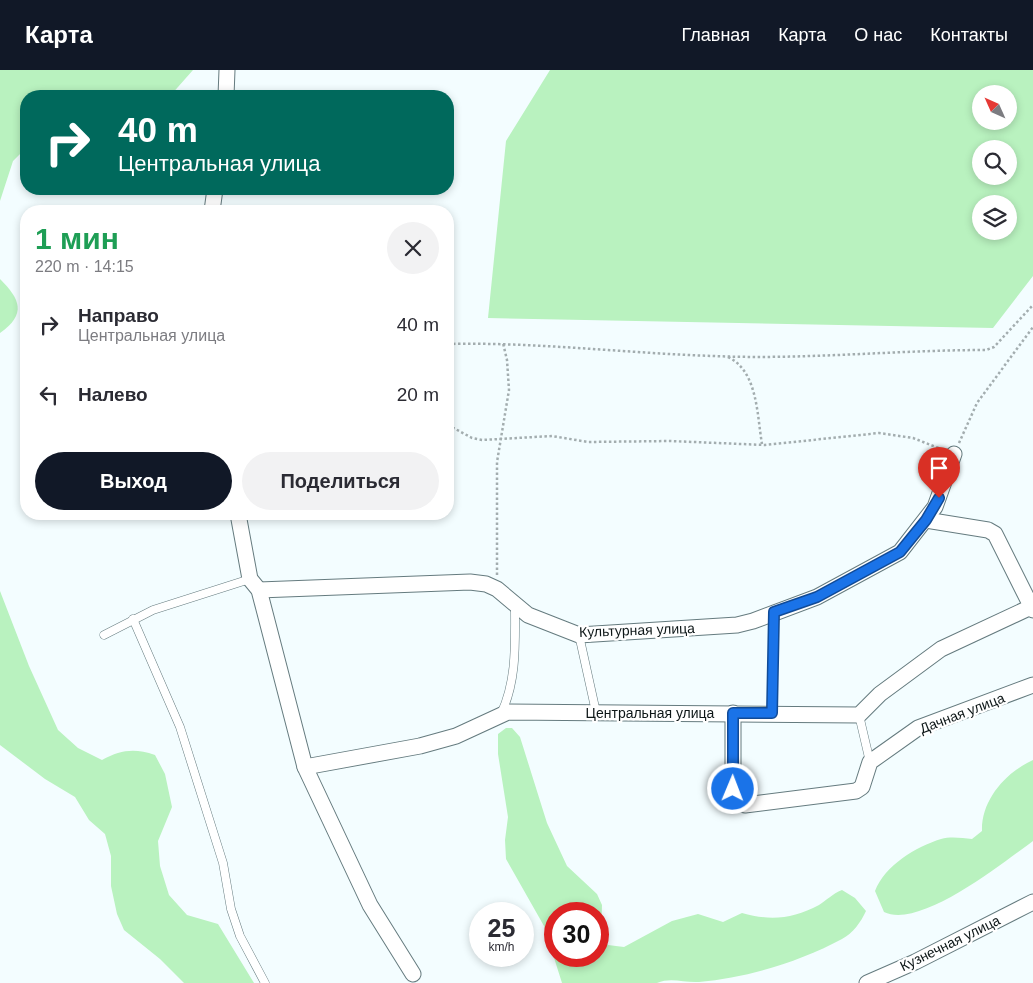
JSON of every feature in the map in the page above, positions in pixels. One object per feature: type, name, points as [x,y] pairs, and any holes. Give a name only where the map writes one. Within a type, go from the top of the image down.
[{"type":"street","points":[[226,90],[227,70]]},
{"type":"street","name":"Культурная улица","points":[[254,585],[451,581],[486,584],[497,589],[515,606],[533,618],[579,635],[737,625],[817,597],[900,552],[926,520],[943,488],[954,454]]},
{"type":"street","points":[[239,520],[254,585],[305,768],[370,905],[413,974]]},
{"type":"street","points":[[859,715],[880,694],[941,649],[1032,609],[995,534],[988,530],[926,520]]},
{"type":"street","name":"Дачная улица","points":[[870,762],[918,728],[1033,685]]},
{"type":"street","name":"Центральная улица","points":[[305,768],[420,746],[456,736],[501,714],[596,712],[859,715]]},
{"type":"street","points":[[733,713],[733,789],[737,800],[746,805],[856,791],[862,787],[870,762]]},
{"type":"street","name":"Кузнечная улица","points":[[867,983],[915,962],[1033,902]]},
{"type":"lane","points":[[104,635],[153,610],[254,585]]},
{"type":"lane","points":[[501,714],[508,699],[515,668],[515,606]]},
{"type":"lane","points":[[772,713],[774,612]]},
{"type":"lane","points":[[133,619],[180,727],[223,863],[232,909],[240,936],[265,983]]},
{"type":"lane","points":[[579,635],[596,712]]},
{"type":"lane","points":[[859,715],[870,762]]},
{"type":"path","points":[[454,344],[503,343],[727,356],[826,356],[986,350],[994,347],[1033,305]]},
{"type":"path","points":[[454,428],[472,438],[482,440],[552,436],[588,442],[670,441],[762,444],[879,433],[913,438],[954,454],[976,403],[1033,327]]},
{"type":"path","points":[[497,589],[497,462],[509,390],[507,360],[503,343]]},
{"type":"path","points":[[727,356],[738,362],[754,390],[762,444]]},
{"type":"green space","points":[[0,70],[193,70],[175,90],[20,90],[20,154],[13,161],[0,201]]},
{"type":"green space","points":[[550,70],[1033,70],[1033,276],[993,328],[488,318],[506,141]]},
{"type":"green space","points":[[0,279],[12,293],[18,306],[14,319],[0,333]]},
{"type":"green space","points":[[0,591],[29,666],[58,730],[78,748],[102,760],[128,751],[141,751],[155,755],[165,774],[172,807],[158,841],[160,866],[169,895],[187,915],[218,924],[254,983],[184,983],[160,959],[124,930],[117,914],[111,886],[111,856],[105,834],[89,820],[75,797],[45,779],[0,745]]},
{"type":"green space","points":[[506,728],[512,728],[520,737],[547,823],[567,866],[597,894],[601,902],[544,902],[544,926],[534,908],[534,902],[530,902],[506,859],[505,840],[508,817],[498,754],[498,734]]},
{"type":"green space","points":[[1033,760],[1033,841],[983,877],[939,903],[900,915],[884,912],[875,891],[886,873],[902,858],[931,842],[956,837],[972,839],[982,831],[986,809],[997,788],[1023,765]]},
{"type":"green space","points":[[842,890],[855,898],[866,911],[850,934],[842,939],[791,962],[754,973],[699,982],[672,980],[657,983],[562,983],[557,967],[609,967],[609,945],[624,947],[672,921],[698,914],[723,922],[742,913],[772,918],[791,916],[819,905]]},
{"type":"route","points":[[733,789],[733,713],[772,713],[774,612],[817,597],[900,552],[926,520],[939,498]]}]
